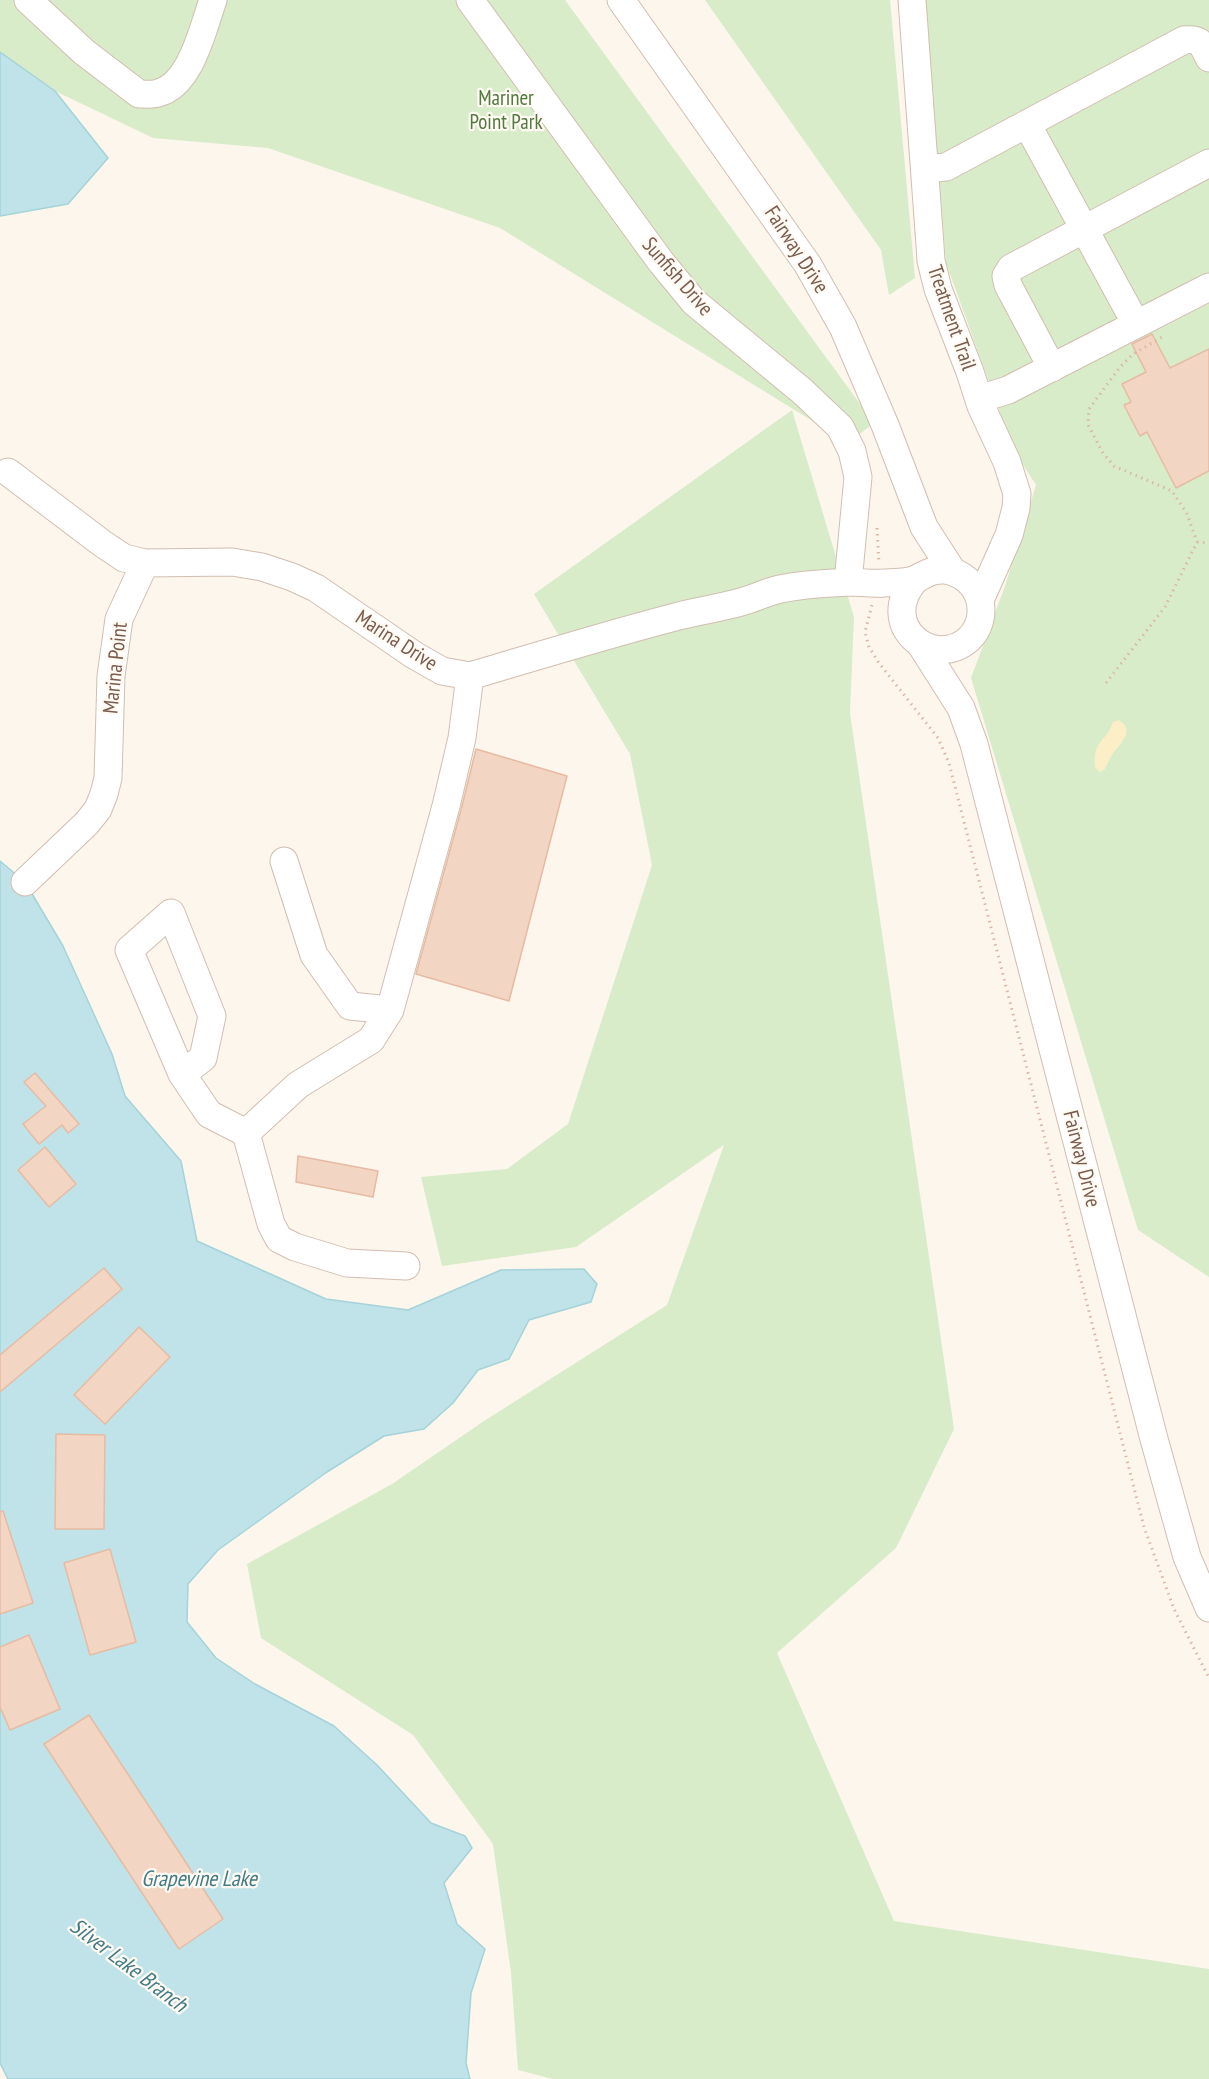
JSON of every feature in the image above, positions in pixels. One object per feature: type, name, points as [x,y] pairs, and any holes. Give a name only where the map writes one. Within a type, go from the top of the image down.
[{"type":"street","points":[[28,0],[84,52],[140,94],[159,93],[174,85],[186,72],[213,0]]},
{"type":"street","name":"Sunfish Drive","points":[[470,0],[661,262],[694,302],[802,391],[840,427],[852,451],[858,477],[848,582]]},
{"type":"street","name":"Fairway Drive","points":[[621,0],[808,265],[843,327],[885,425],[924,526],[927,540],[919,577],[903,598],[900,612],[912,635],[961,708],[974,744],[1176,1521],[1187,1557],[1209,1608]]},
{"type":"street","name":"Treatment Trail","points":[[912,0],[934,276],[1017,494],[1014,521],[980,600]]},
{"type":"street","points":[[925,170],[946,167],[1184,40],[1194,39],[1200,42],[1209,58]]},
{"type":"street","points":[[1027,124],[1136,324]]},
{"type":"street","points":[[1052,368],[1008,285],[1006,276],[1011,268],[1209,163]]},
{"type":"street","points":[[979,399],[1008,390],[1209,286]]},
{"type":"street","name":"Marina Drive","points":[[3,470],[124,558],[145,563],[232,562],[262,567],[292,577],[316,588],[414,655],[442,671],[470,676],[782,589],[848,582],[876,590],[919,577]]},
{"type":"street","name":"Fairway Drive","points":[[924,526],[957,573],[976,590],[980,600],[979,622],[974,633],[967,640],[960,659],[958,676],[961,708]]},
{"type":"street","points":[[919,577],[934,570],[957,573],[990,563],[1001,554]]},
{"type":"street","name":"Marina Point","points":[[26,882],[87,823],[98,808],[108,778],[111,676],[117,628],[145,563]]},
{"type":"street","points":[[876,590],[912,635],[933,649],[958,647],[967,640]]},
{"type":"street","points":[[246,1133],[298,1085],[371,1040],[390,1010],[446,806],[462,738],[470,676]]},
{"type":"street","points":[[284,861],[314,955],[350,1006],[390,1010]]},
{"type":"street","points":[[182,1074],[203,1058],[212,1016],[171,913],[129,950],[182,1074],[209,1114],[246,1133],[271,1224],[279,1239],[295,1247],[347,1263],[406,1266]]},
{"type":"path","points":[[1106,683],[1166,607],[1197,542],[1187,514],[1172,491],[1114,466],[1103,453],[1088,424],[1089,409],[1120,367],[1133,354],[1164,338],[1174,317],[1173,305]]},
{"type":"path","points":[[856,507],[872,517],[878,530],[880,569],[866,632],[869,647],[938,738],[949,763],[1144,1527],[1174,1609],[1209,1678]]},
{"type":"path","points":[[1197,542],[1209,543]]},
{"type":"green space","name":"Mariner Point Park","points":[[0,0],[565,0],[874,423],[848,443],[500,228],[268,148],[153,138],[55,91],[0,52]]},
{"type":"green space","points":[[705,0],[890,0],[915,278],[889,295],[881,250]]},
{"type":"green space","points":[[925,0],[1209,0],[1209,1277],[1138,1230],[971,678],[1005,586],[1036,485],[1014,451],[946,263]]},
{"type":"green space","points":[[792,410],[854,617],[850,713],[954,1429],[896,1548],[777,1653],[894,1921],[1209,1969],[1209,2079],[553,2079],[518,2070],[511,1973],[493,1844],[413,1735],[261,1638],[247,1564],[392,1484],[484,1421],[667,1305],[724,1145],[576,1247],[442,1266],[421,1177],[507,1169],[568,1124],[652,865],[630,754],[534,594]]},
{"type":"sand","points":[[1119,720],[1126,728],[1126,736],[1111,756],[1105,769],[1100,772],[1095,767],[1096,751],[1113,722]]},
{"type":"water","points":[[0,52],[55,91],[108,158],[68,204],[0,216]]},
{"type":"water","name":"Grapevine Lake","points":[[0,861],[25,882],[63,946],[112,1054],[125,1096],[181,1161],[197,1241],[326,1299],[408,1310],[501,1270],[584,1269],[597,1284],[591,1302],[529,1320],[509,1359],[478,1370],[453,1403],[424,1429],[384,1436],[327,1472],[218,1550],[188,1584],[187,1622],[216,1658],[255,1684],[334,1726],[377,1765],[431,1823],[465,1836],[472,1848],[444,1883],[457,1924],[485,1949],[471,1993],[466,2063],[470,2079],[8,2079],[0,2063]]},
{"type":"building","points":[[1152,334],[1170,368],[1209,349],[1209,471],[1176,488],[1147,432],[1140,436],[1124,405],[1131,402],[1122,384],[1146,372],[1132,344]]},
{"type":"building","points":[[476,749],[567,776],[509,1001],[416,974]]},
{"type":"building","points":[[35,1073],[79,1124],[68,1133],[62,1125],[39,1144],[23,1124],[46,1106],[24,1082]]},
{"type":"building","points":[[45,1147],[76,1184],[49,1207],[18,1170]]},
{"type":"building","points":[[298,1156],[378,1171],[373,1197],[296,1182]]},
{"type":"building","points":[[104,1268],[122,1289],[0,1392],[0,1355]]},
{"type":"building","points":[[139,1327],[170,1357],[105,1424],[74,1395]]},
{"type":"building","points":[[56,1434],[105,1435],[104,1529],[55,1529]]},
{"type":"building","points":[[3,1511],[33,1603],[0,1614],[0,1512]]},
{"type":"building","points":[[110,1549],[136,1642],[90,1655],[64,1563]]},
{"type":"building","points":[[29,1635],[60,1709],[10,1730],[0,1707],[0,1647]]},
{"type":"building","points":[[89,1715],[223,1919],[179,1949],[44,1744]]},
{"type":"water label","name":"Silver Lake Branch","points":[[128,1966]]}]
